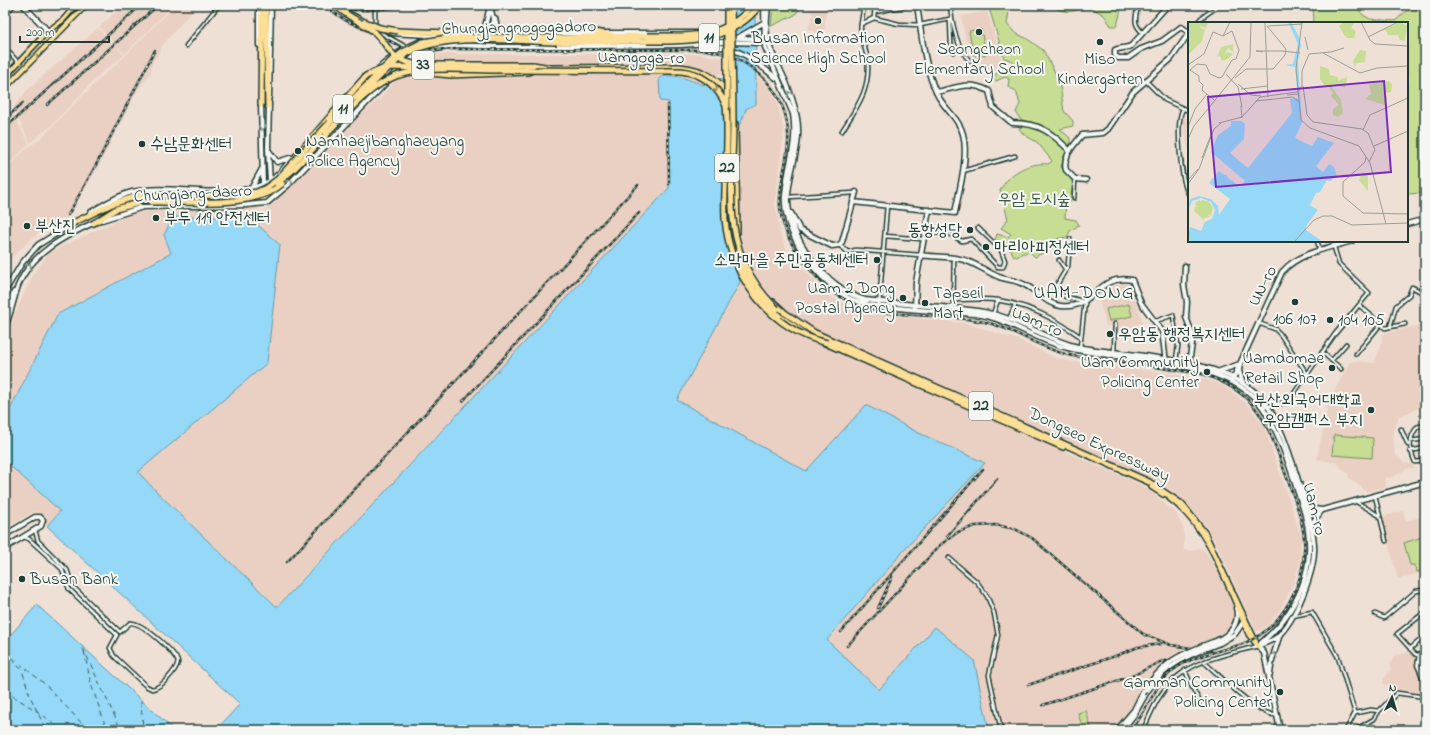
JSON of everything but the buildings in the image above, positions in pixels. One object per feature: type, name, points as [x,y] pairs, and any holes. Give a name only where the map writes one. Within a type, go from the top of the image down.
[{"type":"highway","points":[[261,5],[268,106]]},
{"type":"highway","points":[[261,105],[266,5]]},
{"type":"highway","points":[[338,5],[371,25],[398,31],[449,33]]},
{"type":"highway","name":"33","points":[[338,5],[348,16],[372,30],[389,51],[403,61],[418,65],[532,65],[552,69]]},
{"type":"highway","name":"Dongseo Expressway","points":[[727,5],[728,213],[736,256],[753,289],[772,309],[801,330],[827,343],[1140,480],[1163,494]]},
{"type":"highway","name":"Dongseo Expressway","points":[[731,5],[733,226],[737,246],[749,274],[766,298],[792,321],[818,335],[1149,482],[1183,505]]},
{"type":"highway","name":"Chungjangnogogadoro","points":[[73,223],[112,204],[139,200],[250,193],[272,184],[339,113],[402,52],[423,42],[444,38],[633,42],[647,39],[708,34],[738,20],[753,5]]},
{"type":"highway","name":"Chungjangnogogadoro","points":[[94,223],[116,209],[139,200],[254,196],[270,189],[294,169],[363,94],[394,64],[405,55],[425,46],[454,41],[557,40],[622,37],[692,41],[711,38],[741,24],[760,5]]},
{"type":"highway","points":[[595,32],[622,37]]},
{"type":"highway","points":[[595,45],[633,42]]},
{"type":"highway","name":"Uamgoga-ro","points":[[287,169],[296,154],[366,76],[380,69],[394,67],[690,72],[709,82],[721,96],[726,106],[725,219],[731,249],[738,269],[755,297],[774,316],[798,332],[814,340],[827,343]]},
{"type":"highway","name":"Uamgoga-ro","points":[[326,134],[370,92],[384,83],[407,73],[435,70],[679,67],[695,69],[716,79],[726,91],[734,112],[737,233],[744,257],[753,275],[772,301],[785,313],[818,335]]},
{"type":"highway","points":[[387,82],[409,72],[464,74],[552,69]]},
{"type":"main road","points":[[23,5],[48,31]]},
{"type":"main road","points":[[5,77],[48,31],[63,20],[76,5]]},
{"type":"main road","points":[[5,88],[86,5]]},
{"type":"main road","points":[[261,5],[259,88],[261,105],[262,169],[267,203]]},
{"type":"main road","points":[[271,5],[271,86],[268,106],[268,150],[273,199]]},
{"type":"main road","points":[[490,5],[497,27],[504,34]]},
{"type":"main road","points":[[476,34],[485,27],[490,5]]},
{"type":"main road","name":"Uam-ro","points":[[764,5],[763,23],[768,56],[793,114],[794,148],[784,197],[790,228],[805,255],[829,283],[854,300],[992,317],[1065,348],[1114,352],[1218,374],[1243,383],[1258,395],[1280,429],[1305,503],[1310,548],[1308,568],[1300,591],[1282,623],[1258,646]]},
{"type":"main road","name":"Uam-ro","points":[[768,5],[766,18],[766,41],[786,82],[798,120],[798,147],[788,197],[790,212],[796,234],[805,249],[831,281],[855,297],[879,304]]},
{"type":"main road","points":[[853,202],[955,213],[962,172],[964,152],[963,135],[958,123],[943,106],[936,92],[920,25],[917,5]]},
{"type":"main road","points":[[1168,5],[1131,46],[1115,50],[1115,55],[1118,58],[1128,58],[1141,48],[1162,42],[1181,27],[1188,31]]},
{"type":"main road","points":[[484,46],[491,34],[492,13]]},
{"type":"main road","points":[[722,42],[737,38],[763,23]]},
{"type":"main road","name":"Chungjang-daero","points":[[5,292],[22,263],[38,245],[111,199],[133,192],[160,189],[236,190],[251,188],[270,181],[279,173],[344,100],[386,61],[406,47],[434,36],[449,33],[504,34],[698,31],[722,42]]},
{"type":"main road","points":[[498,34],[496,40],[499,47]]},
{"type":"main road","points":[[1086,180],[1076,179],[1066,170],[1064,166],[1065,159],[1070,151],[1082,135],[1087,133],[1103,133],[1132,92],[1171,60],[1188,34]]},
{"type":"main road","points":[[737,38],[756,41]]},
{"type":"main road","points":[[722,42],[766,41]]},
{"type":"main road","points":[[722,42],[753,58],[779,80]]},
{"type":"main road","name":"Chungjang-daero","points":[[5,327],[10,317],[18,285],[27,268],[42,252],[59,241],[94,223],[143,207],[247,205],[267,203],[288,185],[402,66],[415,56],[430,50],[459,45],[499,47],[680,45],[722,42]]},
{"type":"main road","points":[[936,92],[960,85],[979,86],[989,91],[993,107],[1012,123],[1027,123],[1051,132],[1070,151]]},
{"type":"main road","points":[[268,150],[277,162],[281,162],[292,157]]},
{"type":"main road","points":[[251,188],[262,169]]},
{"type":"main road","points":[[790,212],[800,230],[832,246],[839,245],[842,242],[856,192]]},
{"type":"main road","points":[[915,307],[916,282],[929,210]]},
{"type":"main road","points":[[1408,224],[1425,219]]},
{"type":"main road","name":"UN-ro","points":[[1233,379],[1282,272],[1295,260],[1349,242]]},
{"type":"main road","points":[[920,256],[961,259],[1000,278],[1025,285],[1048,302],[1059,306],[1071,307],[1085,302],[1099,288],[1111,281],[1123,278],[1132,280],[1141,303],[1162,331],[1166,362]]},
{"type":"main road","points":[[1185,266],[1184,285],[1187,302],[1186,317],[1193,336],[1189,364]]},
{"type":"main road","points":[[5,296],[10,282]]},
{"type":"main road","points":[[5,310],[18,285]]},
{"type":"main road","name":"Uam-ro","points":[[915,307],[953,308],[993,314],[1009,319],[1080,349],[1189,364],[1220,371],[1233,379],[1265,406],[1277,431],[1311,525],[1314,546],[1311,569],[1302,596],[1292,616],[1276,638],[1258,646]]},
{"type":"main road","points":[[1220,371],[1240,364],[1239,371],[1243,383]]},
{"type":"main road","points":[[1307,515],[1425,482]]},
{"type":"main road","name":"Dongseo Expressway","points":[[1163,494],[1191,518],[1202,534],[1235,602],[1249,635],[1258,646]]},
{"type":"main road","points":[[1305,503],[1314,509],[1322,510]]},
{"type":"main road","name":"Dongseo Expressway","points":[[1183,505],[1205,533],[1245,614],[1258,646]]},
{"type":"main road","points":[[1311,525],[1322,510]]},
{"type":"main road","points":[[5,535],[35,517],[40,517],[43,520],[43,524],[5,548]]},
{"type":"main road","points":[[1117,730],[1134,710],[1149,683],[1168,663],[1189,651],[1219,642],[1228,636],[1235,624],[1237,612],[1235,602]]},
{"type":"main road","points":[[1122,730],[1134,715],[1148,690],[1159,676],[1176,662],[1235,634],[1243,622],[1245,614]]},
{"type":"main road","points":[[1270,679],[1272,660],[1281,633]]},
{"type":"main road","points":[[1258,646],[1264,653],[1280,730]]},
{"type":"main road","points":[[1425,652],[1420,656],[1418,665],[1425,681]]},
{"type":"street","points":[[5,14],[14,5]]},
{"type":"street","points":[[186,46],[219,5]]},
{"type":"street","points":[[338,5],[388,33],[434,36]]},
{"type":"street","points":[[338,5],[357,21],[406,47]]},
{"type":"street","points":[[375,5],[375,26]]},
{"type":"street","points":[[605,5],[654,5]]},
{"type":"street","points":[[874,18],[875,5]]},
{"type":"street","points":[[875,12],[897,6],[911,5]]},
{"type":"street","points":[[950,5],[951,44],[954,52]]},
{"type":"street","points":[[1138,5],[1135,23],[1136,27],[1143,32]]},
{"type":"street","points":[[1198,22],[1201,18],[1220,5]]},
{"type":"street","points":[[842,131],[864,95],[868,66],[860,32],[864,6]]},
{"type":"street","points":[[861,24],[874,18],[899,24],[920,25],[951,18]]},
{"type":"street","points":[[951,18],[958,44],[974,64]]},
{"type":"street","points":[[5,48],[18,62]]},
{"type":"street","points":[[1146,81],[1165,100],[1188,111]]},
{"type":"street","points":[[1183,109],[1178,121],[1180,156],[1185,187],[1188,192]]},
{"type":"street","points":[[962,172],[1015,156]]},
{"type":"street","points":[[1074,198],[1076,179]]},
{"type":"street","points":[[788,197],[856,192]]},
{"type":"street","points":[[879,304],[887,205]]},
{"type":"street","points":[[925,233],[948,233],[962,241],[972,240],[998,267],[1003,267],[1005,261],[1001,250],[978,228]]},
{"type":"street","points":[[885,236],[924,239]]},
{"type":"street","points":[[1070,239],[1071,248],[1066,270],[1054,288],[1064,296],[1085,302],[1080,349]]},
{"type":"street","points":[[1317,242],[1320,251]]},
{"type":"street","points":[[839,245],[848,252],[856,250],[920,256]]},
{"type":"street","points":[[1265,406],[1288,402],[1308,375],[1322,352],[1369,293],[1339,264],[1334,247]]},
{"type":"street","points":[[953,308],[954,258]]},
{"type":"street","points":[[1059,260],[1066,270]]},
{"type":"street","points":[[1421,292],[1425,285]]},
{"type":"street","points":[[1390,327],[1396,306],[1409,295],[1412,287],[1425,294]]},
{"type":"street","points":[[953,300],[998,300],[1029,308],[1045,315],[1081,337]]},
{"type":"street","name":"Uam-ro","points":[[993,314],[998,300]]},
{"type":"street","name":"Uam-ro","points":[[1009,319],[1015,305]]},
{"type":"street","points":[[1359,305],[1385,328],[1405,324]]},
{"type":"street","points":[[1156,321],[1173,316],[1177,339],[1176,362]]},
{"type":"street","points":[[1258,323],[1275,329],[1280,334],[1308,375]]},
{"type":"street","points":[[1114,352],[1115,324]]},
{"type":"street","points":[[1356,354],[1381,324]]},
{"type":"street","points":[[1332,360],[1346,344]]},
{"type":"street","points":[[1322,352],[1341,369]]},
{"type":"street","points":[[1409,445],[1417,427],[1425,426]]},
{"type":"street","points":[[1401,429],[1415,462],[1425,461]]},
{"type":"street","points":[[1410,441],[1425,439]]},
{"type":"street","points":[[1410,451],[1425,448]]},
{"type":"street","points":[[1375,496],[1386,541]]},
{"type":"street","points":[[1355,501],[1379,515]]},
{"type":"street","points":[[34,530],[38,542],[67,570],[73,587],[120,632]]},
{"type":"street","points":[[23,537],[29,539],[62,569],[69,589],[117,635]]},
{"type":"street","points":[[949,558],[977,582],[987,596],[994,613],[998,635],[989,675],[1001,730]]},
{"type":"street","points":[[1375,614],[1384,618],[1416,591],[1425,590]]},
{"type":"street","points":[[1292,616],[1312,612],[1338,657],[1355,713],[1346,730]]},
{"type":"street","points":[[1420,656],[1410,649],[1398,634],[1425,612]]},
{"type":"street","points":[[130,623],[139,624],[174,655],[178,662],[176,668],[158,687],[152,689],[148,688],[111,652],[110,645],[117,635],[130,623]]},
{"type":"street","points":[[1410,649],[1425,636]]},
{"type":"street","points":[[1143,730],[1157,700],[1174,679],[1185,670],[1204,662],[1258,646]]},
{"type":"street","points":[[1204,662],[1240,695],[1270,715],[1277,715]]},
{"type":"street","points":[[1185,670],[1200,702]]},
{"type":"street","points":[[1355,730],[1374,719],[1379,711],[1397,693],[1425,697]]},
{"type":"street","points":[[1355,713],[1370,710],[1379,711]]},
{"type":"street","points":[[1358,727],[1363,730]]},
{"type":"shaded area","points":[[124,5],[173,5],[125,54],[99,27]]},
{"type":"shaded area","points":[[175,5],[197,5],[162,46],[157,58],[153,61],[151,73],[138,89],[100,164],[69,216],[44,228],[11,258],[5,271],[5,171],[28,147],[39,140],[98,80],[118,63]]},
{"type":"shaded area","name":"Busan Information Science High School","points":[[804,5],[827,5],[824,33],[817,35],[808,28],[813,14]]},
{"type":"shaded area","name":"Seongcheon Elementary School","points":[[987,11],[1004,68],[989,72],[974,69],[967,47],[961,16]]},
{"type":"shaded area","points":[[98,28],[124,55],[100,74],[51,126],[30,143],[13,108],[28,89]]},
{"type":"shaded area","points":[[430,54],[699,54],[723,58],[722,73],[703,85],[690,79],[660,100],[669,102],[669,188],[277,606],[158,493],[138,472],[267,363],[164,236],[171,252],[58,314],[5,419],[5,337],[33,274],[50,252],[128,215],[141,212],[256,208],[263,213],[358,117],[378,100],[394,82],[422,57]]},
{"type":"shaded area","points":[[756,75],[769,88],[777,101],[784,131],[775,204],[780,232],[785,246],[792,258],[831,297],[853,308],[870,313],[965,323],[1019,340],[1054,357],[1068,361],[1162,372],[1209,380],[1224,386],[1248,405],[1264,426],[1301,535],[1300,562],[1294,582],[1281,609],[1270,623],[1259,631],[1256,631],[1216,543],[1206,526],[1187,505],[1169,490],[1129,470],[934,382],[821,333],[787,312],[764,289],[747,260],[740,236],[738,218],[738,125],[746,109],[756,104]]},
{"type":"shaded area","points":[[11,110],[29,144],[5,168],[5,115]]},
{"type":"shaded area","points":[[1184,117],[1188,117],[1188,148],[1182,120]]},
{"type":"shaded area","points":[[740,282],[780,309],[777,315],[845,349],[1061,445],[1059,449],[1136,482],[1150,491],[1176,513],[1184,530],[1184,550],[1191,551],[1198,548],[1203,549],[1216,565],[1236,607],[1235,621],[1228,633],[1213,641],[1169,659],[1159,666],[1144,684],[1127,715],[1114,730],[989,730],[974,660],[879,690],[827,641],[907,547],[985,463],[917,432],[866,405],[806,471],[678,401],[677,399]]},
{"type":"shaded area","points":[[1124,283],[1136,302],[1143,323],[1117,331],[1115,324],[1106,326],[1098,296],[1103,294],[1105,289]]},
{"type":"shaded area","name":"부산외국어대학교 우암캠퍼스 부지","points":[[1425,324],[1425,406],[1399,416],[1393,433],[1395,454],[1404,463],[1413,464],[1414,468],[1406,469],[1394,477],[1386,478],[1386,487],[1367,492],[1348,477],[1349,475],[1337,463],[1317,459],[1328,403],[1349,363],[1353,361],[1374,363],[1381,346],[1382,334]]},
{"type":"shaded area","points":[[5,461],[60,511],[47,526],[44,515],[40,512],[34,512],[5,528]]},
{"type":"shaded area","points":[[1403,511],[1406,521],[1425,516],[1425,572],[1398,579],[1381,517]]},
{"type":"shaded area","points":[[1413,652],[1417,669],[1425,686],[1425,695],[1396,691],[1397,688],[1383,684],[1383,680],[1391,669],[1390,664],[1395,655]]},
{"type":"green space","points":[[773,5],[802,6],[795,15],[771,26]]},
{"type":"green space","points":[[983,5],[1015,5],[1009,11],[1007,24],[1015,33],[1026,38],[1043,50],[1059,80],[1064,111],[1073,121],[1073,126],[1060,129],[1070,138],[1070,145],[1067,145],[1051,130],[1020,119],[1016,112],[1020,104],[1016,91],[1008,87],[1009,79],[1005,77],[996,81],[993,79],[995,74],[1009,72],[1013,61],[1004,58],[990,11]]},
{"type":"green space","points":[[1050,5],[1122,5],[1117,26],[1111,26],[1104,15],[1088,6],[1069,12],[1060,10]]},
{"type":"green space","points":[[1324,5],[1355,5],[1363,15],[1370,19],[1395,21],[1405,12],[1414,8],[1421,12],[1425,11],[1425,190],[1423,193],[1408,194],[1408,22],[1312,22],[1314,19],[1313,10]]},
{"type":"green space","points":[[981,29],[986,55],[974,57],[969,31]]},
{"type":"green space","name":"우암 도시숲","points":[[1026,125],[1050,134],[1067,149],[1061,167],[1071,179],[1073,184],[1070,202],[1066,202],[1065,218],[1076,220],[1079,225],[1070,231],[1067,237],[1057,239],[1053,248],[1035,257],[1030,252],[1023,253],[1017,257],[1014,256],[1008,245],[1001,247],[995,240],[997,234],[1008,237],[1011,234],[1001,228],[1008,219],[1000,191],[1008,179],[1020,170],[1034,165],[1048,164],[1052,161],[1038,143],[1023,134],[1019,128]]},
{"type":"green space","points":[[1129,304],[1132,316],[1109,321],[1106,309]]},
{"type":"green space","points":[[1334,435],[1373,438],[1372,458],[1332,455]]},
{"type":"green space","points":[[1425,536],[1425,569],[1417,572],[1414,565],[1410,565],[1404,543]]},
{"type":"green space","points":[[1086,710],[1091,728],[1083,730],[1078,713]]},
{"type":"water","points":[[724,5],[755,5],[756,104],[746,109],[741,123],[724,139],[725,199],[728,246],[740,282],[677,400],[806,471],[866,405],[917,432],[985,463],[907,547],[827,640],[879,690],[935,627],[974,660],[989,730],[216,730],[240,704],[47,526],[60,511],[5,461],[5,419],[58,314],[171,253],[164,235],[172,219],[176,217],[249,217],[280,245],[267,363],[138,472],[276,606],[278,606],[669,188],[669,102],[660,101],[659,78],[664,76],[676,76],[703,85],[716,78],[724,79]]},
{"type":"water","points":[[37,605],[174,730],[5,730],[5,641]]},
{"type":"ferry route","points":[[83,648],[121,730]]},
{"type":"ferry route","points":[[84,651],[91,684],[107,730]]},
{"type":"ferry route","points":[[5,652],[45,684],[88,730]]},
{"type":"ferry route","points":[[5,653],[22,670],[30,696],[46,730]]},
{"type":"ferry route","points":[[5,691],[43,715],[61,730]]},
{"type":"ferry route","points":[[141,701],[143,730]]},
{"type":"railway","points":[[5,128],[141,5]]},
{"type":"railway","points":[[47,105],[158,5]]},
{"type":"railway","points":[[323,5],[345,20],[404,48],[411,49],[706,50],[739,60],[766,80],[776,94],[783,109],[787,125],[788,143],[780,192],[780,208],[784,226],[791,243],[801,258],[812,272],[830,290],[850,302],[872,309],[894,313],[941,316],[989,323],[1009,330],[1048,348],[1069,355],[1202,374],[1233,388],[1245,397],[1255,407],[1270,432],[1298,511],[1303,530],[1304,555],[1297,587],[1290,602],[1280,615],[1257,637],[1242,644],[1206,654],[1188,661],[1165,677],[1137,723],[1131,730]]},
{"type":"railway","points":[[333,5],[350,10],[378,10],[404,5]]},
{"type":"railway","points":[[68,215],[97,163],[155,50]]},
{"type":"railway","points":[[5,119],[23,103]]},
{"type":"railway","points":[[668,105],[669,184]]},
{"type":"railway","points":[[287,562],[638,185]]},
{"type":"railway","points":[[463,401],[639,213]]},
{"type":"railway","points":[[841,632],[983,469]]},
{"type":"railway","points":[[947,536],[997,479]]},
{"type":"railway","points":[[847,646],[940,545],[958,532],[975,526],[996,525],[1015,529],[1032,538],[1143,634],[1171,645],[1211,651]]},
{"type":"railway","points":[[878,608],[892,577]]},
{"type":"railway","points":[[1028,685],[1138,647],[1161,644]]},
{"type":"railway","points":[[1043,705],[1132,676],[1160,662],[1194,655]]},
{"type":"place","name":"Busan Information Science High School","points":[[818,21]]},
{"type":"place","name":"Seongcheon Elementary School","points":[[979,32]]},
{"type":"place","name":"Miso Kindergarten","points":[[1100,42]]},
{"type":"place","name":"수남문화센터","points":[[142,144]]},
{"type":"place","name":"Namhaejibanghaeyang Police Agency","points":[[298,151]]},
{"type":"place","name":"부두 119 안전센터","points":[[156,218]]},
{"type":"place","name":"부산진","points":[[27,226]]},
{"type":"place","name":"동항성당","points":[[970,230]]},
{"type":"place","name":"마리아피정센터","points":[[986,247]]},
{"type":"place","name":"소막마을 주민공동체센터","points":[[877,260]]},
{"type":"place","name":"Uam 2 Dong Postal Agency","points":[[903,298]]},
{"type":"place","name":"106 107","points":[[1295,302]]},
{"type":"place","name":"Tapseil Mart","points":[[925,303]]},
{"type":"place","name":"104 105","points":[[1330,320]]},
{"type":"place","name":"우암동 행정복지센터","points":[[1110,334]]},
{"type":"place","name":"Uamdomae Retail Shop","points":[[1332,368]]},
{"type":"place","name":"Uam Community Policing Center","points":[[1207,372]]},
{"type":"place","name":"부산외국어대학교 우암캠퍼스 부지","points":[[1371,410]]},
{"type":"place","name":"Busan Bank","points":[[22,579]]},
{"type":"place","name":"Gamman Community Policing Center","points":[[1280,692]]},
{"type":"district","name":"UAM-DONG","points":[[1084,293]]}]
